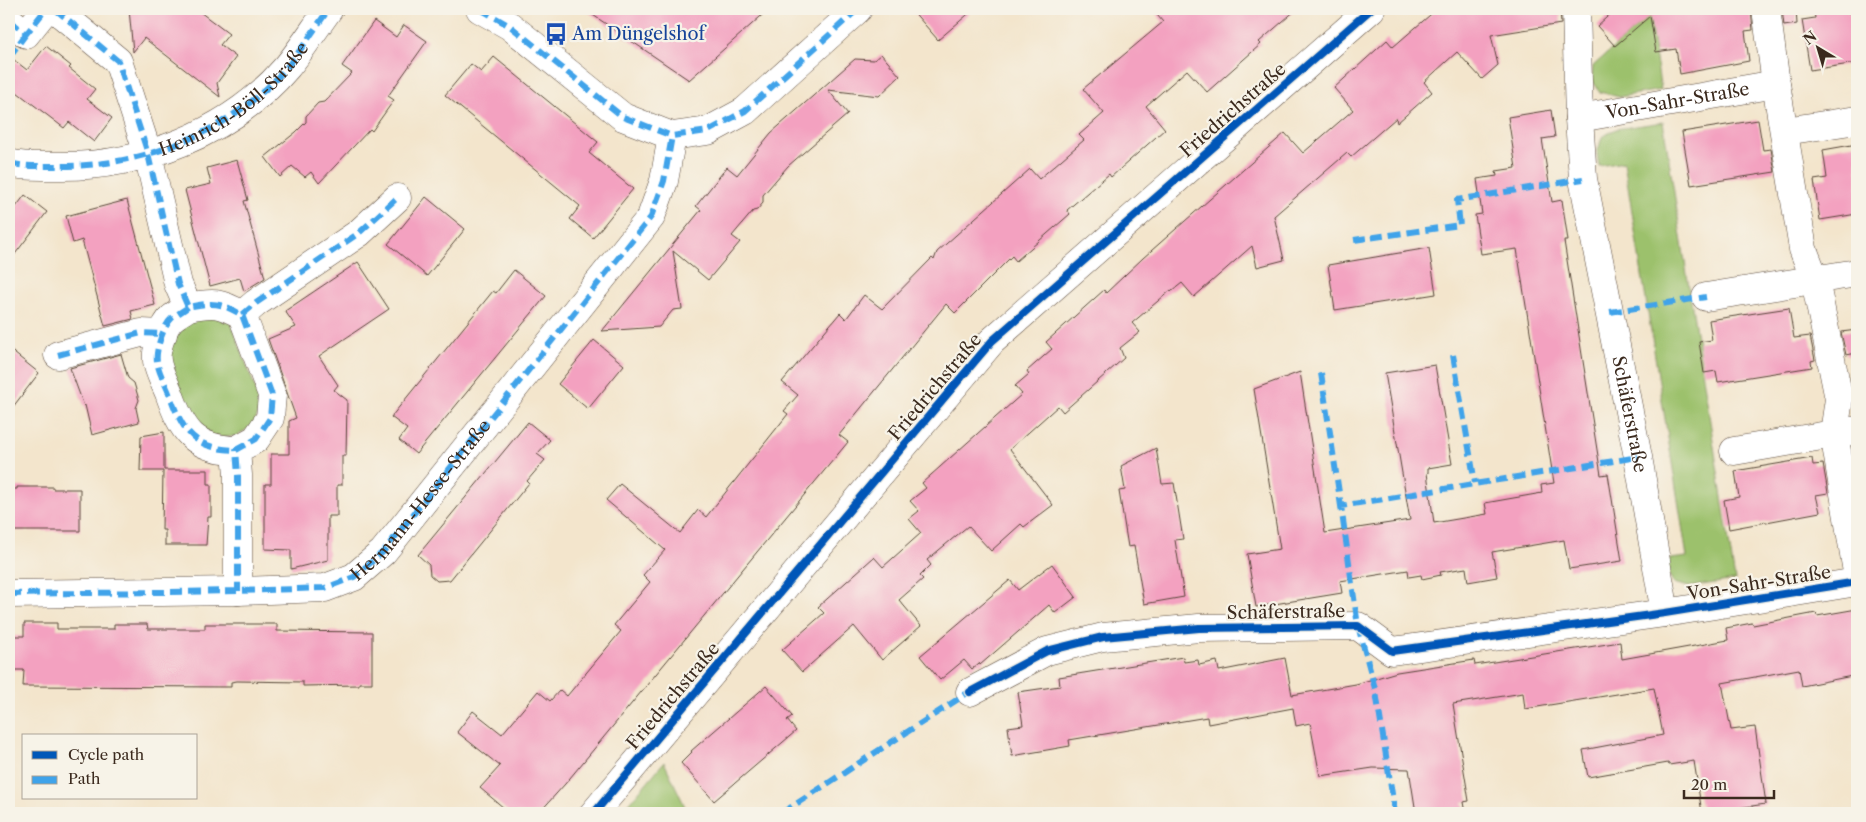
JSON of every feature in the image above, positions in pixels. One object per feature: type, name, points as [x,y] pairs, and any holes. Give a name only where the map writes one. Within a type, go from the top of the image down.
[{"type":"street","points":[[9,20],[26,34],[46,9]]},
{"type":"street","name":"Heinrich-Böll-Straße","points":[[55,9],[118,61],[148,154]]},
{"type":"street","name":"Heinrich-Böll-Straße","points":[[9,163],[19,166],[107,164],[148,154],[185,142],[221,123],[258,95],[287,68],[329,9]]},
{"type":"street","points":[[480,9],[510,26],[624,118],[672,136],[708,132],[745,110],[858,9]]},
{"type":"street","name":"Friedrichstraße","points":[[594,813],[992,341],[1370,9]]},
{"type":"street","name":"Schäferstraße","points":[[970,692],[1047,651],[1103,637],[1199,628],[1358,626],[1392,651],[1665,613],[1638,458],[1583,178],[1579,118],[1576,9]]},
{"type":"street","name":"Von-Sahr-Straße","points":[[1766,9],[1776,84],[1803,249],[1815,280],[1846,432],[1857,572]]},
{"type":"street","name":"Von-Sahr-Straße","points":[[1579,118],[1776,84]]},
{"type":"street","points":[[1785,131],[1857,120]]},
{"type":"street","name":"Hermann-Hesse-Straße","points":[[9,594],[325,588],[354,576],[383,552],[651,217],[664,181],[672,136]]},
{"type":"street","points":[[148,154],[178,284],[188,308]]},
{"type":"street","points":[[242,315],[256,303],[360,233],[397,198]]},
{"type":"street","points":[[1706,297],[1857,273]]},
{"type":"street","points":[[209,302],[228,307],[242,315],[272,395],[270,418],[256,439],[236,450],[220,450],[204,444],[190,435],[176,415],[156,360],[158,345],[171,319],[188,308],[209,302]]},
{"type":"street","points":[[58,355],[141,333],[163,334]]},
{"type":"street","points":[[1734,451],[1846,432]]},
{"type":"street","points":[[236,450],[238,475],[238,591]]},
{"type":"street","name":"Von-Sahr-Straße","points":[[1665,613],[1857,582]]},
{"type":"green space","points":[[1649,16],[1661,90],[1619,97],[1600,92],[1592,80],[1593,66]]},
{"type":"green space","points":[[1663,122],[1735,580],[1689,587],[1673,583],[1662,560],[1687,557],[1624,162],[1599,166],[1597,154],[1602,137],[1616,129]]},
{"type":"green space","points":[[212,315],[231,323],[262,406],[253,425],[237,436],[217,438],[199,430],[170,366],[168,346],[176,328],[193,317]]},
{"type":"green space","points":[[664,762],[688,813],[621,813]]},
{"type":"building","points":[[129,9],[196,9],[229,34],[220,45],[236,57],[217,83],[220,97],[144,38],[133,52]]},
{"type":"building","points":[[584,9],[769,9],[689,80]]},
{"type":"building","points":[[911,9],[974,9],[938,40]]},
{"type":"building","points":[[1152,9],[1297,9],[1259,42],[1261,44],[1207,92],[1187,70],[1146,106],[1165,129],[1111,177],[1109,174],[1067,210],[1070,214],[1016,261],[1012,256],[955,313],[946,304],[839,435],[848,442],[565,784],[539,813],[510,813],[480,788],[500,766],[457,732],[473,711],[502,734],[538,691],[550,701],[560,690],[567,696],[621,631],[614,625],[650,582],[643,575],[665,550],[606,500],[620,484],[680,533],[698,510],[706,517],[788,414],[784,411],[798,395],[782,382],[840,313],[846,319],[864,295],[882,309],[932,258],[934,260],[937,252],[1030,169],[1039,179],[1084,140],[1079,135],[1104,113],[1083,89],[1163,22]]},
{"type":"building","points":[[1437,9],[1560,9],[1561,24],[1491,35],[1498,65],[1482,79],[1457,52],[1424,82],[1432,92],[1397,123],[1396,118],[1351,157],[1347,153],[1274,216],[1284,260],[1257,267],[1252,246],[1194,297],[1182,283],[1132,323],[1140,332],[1120,348],[1124,358],[1063,412],[1058,406],[1010,449],[1053,505],[1024,527],[1021,524],[991,551],[968,526],[927,560],[931,565],[920,576],[923,579],[899,600],[921,626],[882,660],[854,626],[802,672],[782,650],[824,613],[818,607],[874,557],[883,567],[921,533],[909,519],[919,511],[910,501],[926,488],[922,483],[1022,394],[1015,386],[1029,374],[1027,371],[1052,349],[1046,342],[1104,290],[1106,293],[1285,133],[1303,153],[1353,110],[1334,88],[1387,40],[1393,47]]},
{"type":"building","points":[[1616,9],[1751,9],[1753,30],[1745,31],[1749,61],[1680,74],[1676,49],[1656,52],[1650,16],[1615,46],[1597,26]]},
{"type":"building","points":[[1782,9],[1796,9],[1797,24],[1784,26]]},
{"type":"building","points":[[1848,9],[1848,13],[1857,12],[1857,63],[1810,70],[1802,20],[1815,18],[1814,11]]},
{"type":"building","points":[[374,21],[396,37],[404,25],[427,41],[388,96],[394,100],[372,131],[370,129],[319,183],[311,172],[305,177],[292,166],[280,177],[265,157],[296,132],[306,122],[306,116],[318,103],[324,102],[352,73],[342,66]]},
{"type":"building","points":[[46,46],[95,89],[87,99],[112,118],[94,142],[69,122],[64,128],[9,86],[9,56],[27,70]]},
{"type":"building","points":[[881,54],[900,76],[879,96],[828,90],[848,114],[788,166],[763,195],[763,203],[757,210],[753,211],[732,236],[740,242],[708,280],[673,251],[682,309],[673,310],[659,327],[602,331],[701,210],[696,206],[727,167],[737,175],[771,133],[855,59],[874,60]]},
{"type":"building","points":[[494,57],[598,142],[589,153],[633,189],[593,238],[570,219],[580,206],[445,95],[471,64],[481,72]]},
{"type":"building","points":[[1551,110],[1555,137],[1542,139],[1552,202],[1562,200],[1568,241],[1564,241],[1601,475],[1608,474],[1622,561],[1569,569],[1564,540],[1492,552],[1497,577],[1468,582],[1466,568],[1440,572],[1441,575],[1422,579],[1421,575],[1409,577],[1408,570],[1340,581],[1342,593],[1256,607],[1247,554],[1280,549],[1254,389],[1300,372],[1325,533],[1410,520],[1385,373],[1435,365],[1452,464],[1428,468],[1427,473],[1434,523],[1487,514],[1485,503],[1542,493],[1541,485],[1554,483],[1517,249],[1481,254],[1475,215],[1482,214],[1477,179],[1497,176],[1496,171],[1516,168],[1508,117]]},
{"type":"building","points":[[1758,120],[1763,150],[1771,149],[1775,172],[1691,185],[1682,132]]},
{"type":"building","points":[[1857,144],[1857,214],[1820,220],[1814,180],[1827,178],[1823,150]]},
{"type":"building","points":[[237,160],[248,200],[244,201],[265,278],[244,291],[240,278],[210,286],[185,190],[211,184],[207,168]]},
{"type":"building","points":[[25,195],[47,212],[9,262],[9,216]]},
{"type":"building","points":[[426,197],[465,229],[427,276],[388,244]]},
{"type":"building","points":[[127,200],[155,305],[131,311],[133,319],[105,326],[82,240],[73,243],[66,216]]},
{"type":"building","points":[[1429,248],[1436,294],[1335,310],[1328,265]]},
{"type":"building","points":[[358,262],[389,309],[319,356],[338,385],[334,390],[347,400],[346,456],[342,456],[342,485],[337,485],[337,516],[328,516],[328,560],[291,569],[291,550],[265,549],[265,484],[271,484],[271,454],[289,454],[289,421],[296,418],[268,339],[296,327],[285,311]]},
{"type":"building","points":[[514,270],[546,296],[416,454],[399,440],[407,429],[391,417],[493,291],[496,293]]},
{"type":"building","points":[[1789,308],[1794,338],[1810,336],[1815,360],[1811,361],[1812,367],[1718,382],[1716,371],[1704,373],[1699,342],[1712,340],[1709,320]]},
{"type":"building","points":[[1857,330],[1857,353],[1846,355],[1841,332]]},
{"type":"building","points":[[594,340],[624,365],[588,409],[558,384]]},
{"type":"building","points":[[9,349],[39,373],[9,412]]},
{"type":"building","points":[[121,354],[128,378],[134,383],[139,400],[136,408],[139,422],[92,435],[85,405],[70,368]]},
{"type":"building","points":[[528,422],[550,440],[537,454],[545,460],[527,481],[529,483],[450,580],[437,581],[430,575],[429,565],[418,555]]},
{"type":"building","points":[[164,432],[164,470],[208,470],[208,484],[211,484],[211,517],[208,517],[206,545],[165,545],[165,530],[162,530],[163,471],[140,471],[141,436]]},
{"type":"building","points":[[1156,448],[1162,484],[1174,483],[1183,539],[1175,540],[1184,597],[1144,604],[1134,546],[1128,547],[1119,491],[1125,490],[1121,466]]},
{"type":"building","points":[[1812,458],[1813,465],[1823,464],[1828,493],[1816,495],[1820,512],[1729,529],[1724,500],[1739,497],[1735,471]]},
{"type":"building","points":[[17,487],[80,489],[80,531],[9,531],[9,489],[17,489]]},
{"type":"building","points":[[1052,564],[1076,597],[1055,613],[1049,605],[980,665],[979,663],[972,669],[964,660],[940,680],[920,656],[1010,580],[1018,590]]},
{"type":"building","points":[[1857,609],[1857,675],[1802,686],[1799,669],[1722,683],[1731,730],[1755,727],[1766,804],[1702,813],[1694,761],[1669,765],[1668,763],[1588,777],[1583,750],[1663,735],[1654,688],[1525,709],[1523,693],[1453,704],[1469,801],[1463,802],[1465,813],[1416,813],[1409,769],[1373,768],[1320,776],[1310,723],[1296,726],[1293,708],[1208,724],[1207,717],[1069,740],[1070,746],[1012,756],[1008,727],[1023,725],[1018,692],[1060,686],[1059,677],[1183,657],[1184,662],[1198,660],[1199,665],[1217,661],[1219,671],[1285,658],[1292,695],[1356,684],[1397,672],[1474,660],[1475,665],[1620,642],[1622,659],[1728,640],[1726,628],[1816,613],[1817,616]]},
{"type":"building","points":[[24,623],[57,623],[57,629],[114,629],[114,624],[147,624],[148,629],[205,629],[205,624],[277,624],[277,631],[372,632],[372,683],[303,686],[303,682],[237,681],[231,682],[231,687],[23,686],[24,670],[10,670],[10,636],[24,636]]},
{"type":"building","points":[[766,686],[792,716],[787,720],[796,731],[714,801],[681,763],[691,751]]},
{"type":"marked path","points":[[9,20],[26,34],[46,9]]},
{"type":"marked path","points":[[55,9],[118,61],[148,154],[178,284],[188,307],[216,304],[242,315],[272,395],[270,418],[256,439],[236,450],[238,475],[238,591]]},
{"type":"marked path","points":[[9,163],[26,166],[54,166],[119,161],[181,142],[211,128],[239,111],[264,91],[293,60],[329,9]]},
{"type":"marked path","points":[[480,9],[510,26],[623,117],[672,136],[708,131],[745,111],[858,9]]},
{"type":"marked path","points":[[9,57],[26,34]]},
{"type":"marked path","points":[[9,594],[325,588],[354,577],[383,552],[651,217],[664,181],[672,136]]},
{"type":"marked path","points":[[1354,240],[1460,225],[1457,200],[1583,179]]},
{"type":"marked path","points":[[242,315],[256,303],[359,233],[397,198]]},
{"type":"marked path","points":[[1610,312],[1706,297]]},
{"type":"marked path","points":[[188,307],[172,318],[163,332],[157,351],[159,369],[179,417],[191,435],[209,446],[236,450]]},
{"type":"marked path","points":[[58,355],[141,333],[163,334]]},
{"type":"marked path","points":[[1453,355],[1475,483]]},
{"type":"marked path","points":[[1321,373],[1341,506]]},
{"type":"marked path","points":[[1395,813],[1376,692],[1358,626],[1341,506],[1638,457]]},
{"type":"marked path","points":[[782,813],[972,690]]},
{"type":"cycle path","points":[[594,813],[992,341],[1371,9]]},
{"type":"cycle path","points":[[970,692],[1047,651],[1103,637],[1199,628],[1358,626],[1392,651],[1665,613],[1857,582]]},
{"type":"place","name":"Am Düngelshof","points":[[556,34]]}]
